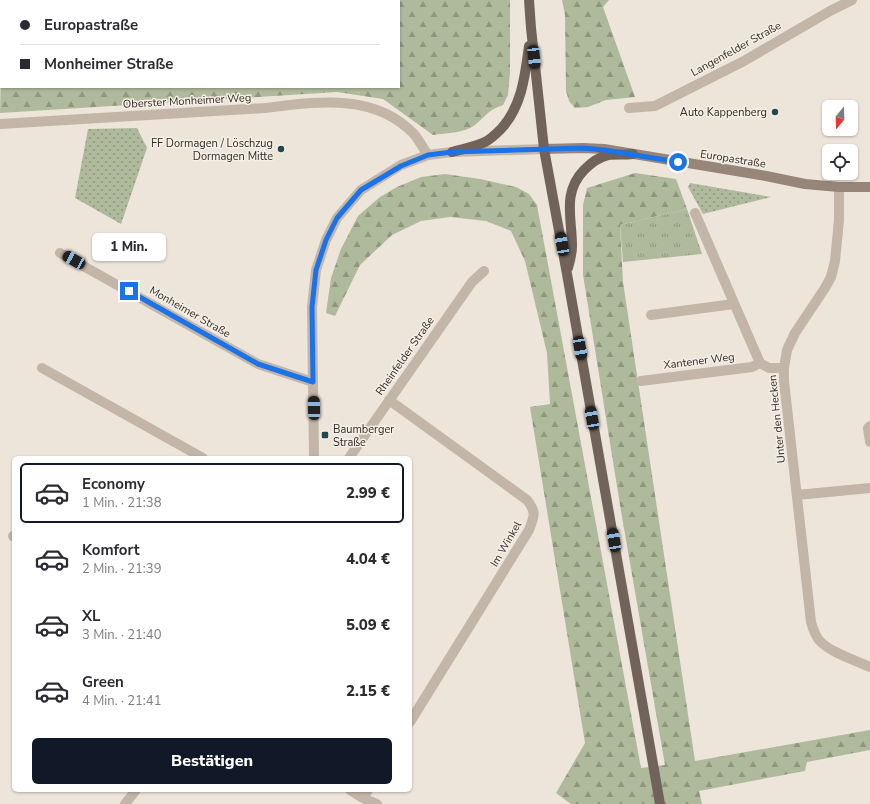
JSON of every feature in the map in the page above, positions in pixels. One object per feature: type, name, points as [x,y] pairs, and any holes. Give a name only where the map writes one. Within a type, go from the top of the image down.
[{"type":"main road","points":[[529,0],[544,149],[660,804]]},
{"type":"main road","points":[[452,152],[484,143],[494,136],[509,121],[514,112],[521,91],[526,70],[531,28]]},
{"type":"main road","name":"Europastraße","points":[[544,149],[583,148],[633,154],[805,184],[838,187],[870,187]]},
{"type":"main road","points":[[567,274],[572,248],[570,197],[574,184],[589,165],[607,155],[633,154]]},
{"type":"street","name":"Langenfelder Straße","points":[[629,108],[655,106],[744,61],[830,11],[852,0]]},
{"type":"street","name":"Oberster Monheimer Weg","points":[[0,124],[340,102],[368,107],[394,118],[414,135],[428,155]]},
{"type":"street","points":[[314,456],[312,307],[316,270],[326,240],[337,218],[361,190],[401,166],[428,155],[452,152],[544,149]]},
{"type":"street","name":"Unter den Hecken","points":[[838,187],[840,216],[835,261],[831,277],[795,333],[786,350],[784,368],[811,622],[814,632],[820,641],[835,651],[870,667]]},
{"type":"street","points":[[696,213],[760,363],[769,368],[784,368]]},
{"type":"street","name":"Monheimer Straße","points":[[60,253],[258,364],[313,382]]},
{"type":"street","name":"Rheinfelder Straße","points":[[350,456],[472,282],[484,271]]},
{"type":"street","points":[[651,315],[734,304]]},
{"type":"street","name":"Xantener Weg","points":[[641,381],[752,367],[760,363]]},
{"type":"street","points":[[42,368],[198,456]]},
{"type":"street","name":"Im Winkel","points":[[389,400],[527,500],[534,509],[534,517],[529,530],[412,719]]},
{"type":"street","points":[[870,426],[868,428],[870,442]]},
{"type":"street","points":[[797,495],[870,488]]},
{"type":"street","points":[[125,804],[134,792]]},
{"type":"street","points":[[366,794],[377,804]]},
{"type":"green space","points":[[400,0],[510,0],[510,72],[508,95],[503,105],[490,111],[475,125],[466,130],[433,135],[383,99],[337,92],[0,113],[1,88],[400,88]]},
{"type":"green space","points":[[562,0],[609,0],[603,7],[635,97],[606,100],[588,107],[575,108],[569,101],[566,91],[565,15]]},
{"type":"green space","points":[[137,128],[147,148],[121,224],[75,198],[88,129]]},
{"type":"green space","points":[[635,173],[676,179],[687,209],[620,225],[623,282],[695,761],[870,730],[870,750],[807,762],[805,771],[699,791],[702,804],[571,804],[556,793],[585,743],[530,407],[550,404],[547,353],[525,261],[511,231],[486,221],[450,217],[421,221],[392,235],[360,265],[335,316],[326,313],[331,278],[341,249],[358,216],[380,197],[397,187],[421,177],[445,174],[480,179],[516,187],[529,194],[537,205],[641,768],[665,765],[620,505],[583,275],[583,205],[587,188]]},
{"type":"green space","points":[[690,183],[771,197],[703,214],[688,187]]},
{"type":"green space","points":[[687,209],[702,254],[623,262],[620,225]]},
{"type":"place","name":"Auto Kappenberg","points":[[775,112]]},
{"type":"place","name":"FF Dormagen / Löschzug Dormagen Mitte","points":[[281,149]]},
{"type":"place","name":"Baumberger Straße","points":[[325,435]]},
{"type":"route","points":[[129,291],[258,364],[313,382],[312,307],[316,270],[326,240],[337,218],[361,190],[380,177],[401,166],[428,155],[452,152],[583,148],[678,162]]}]
